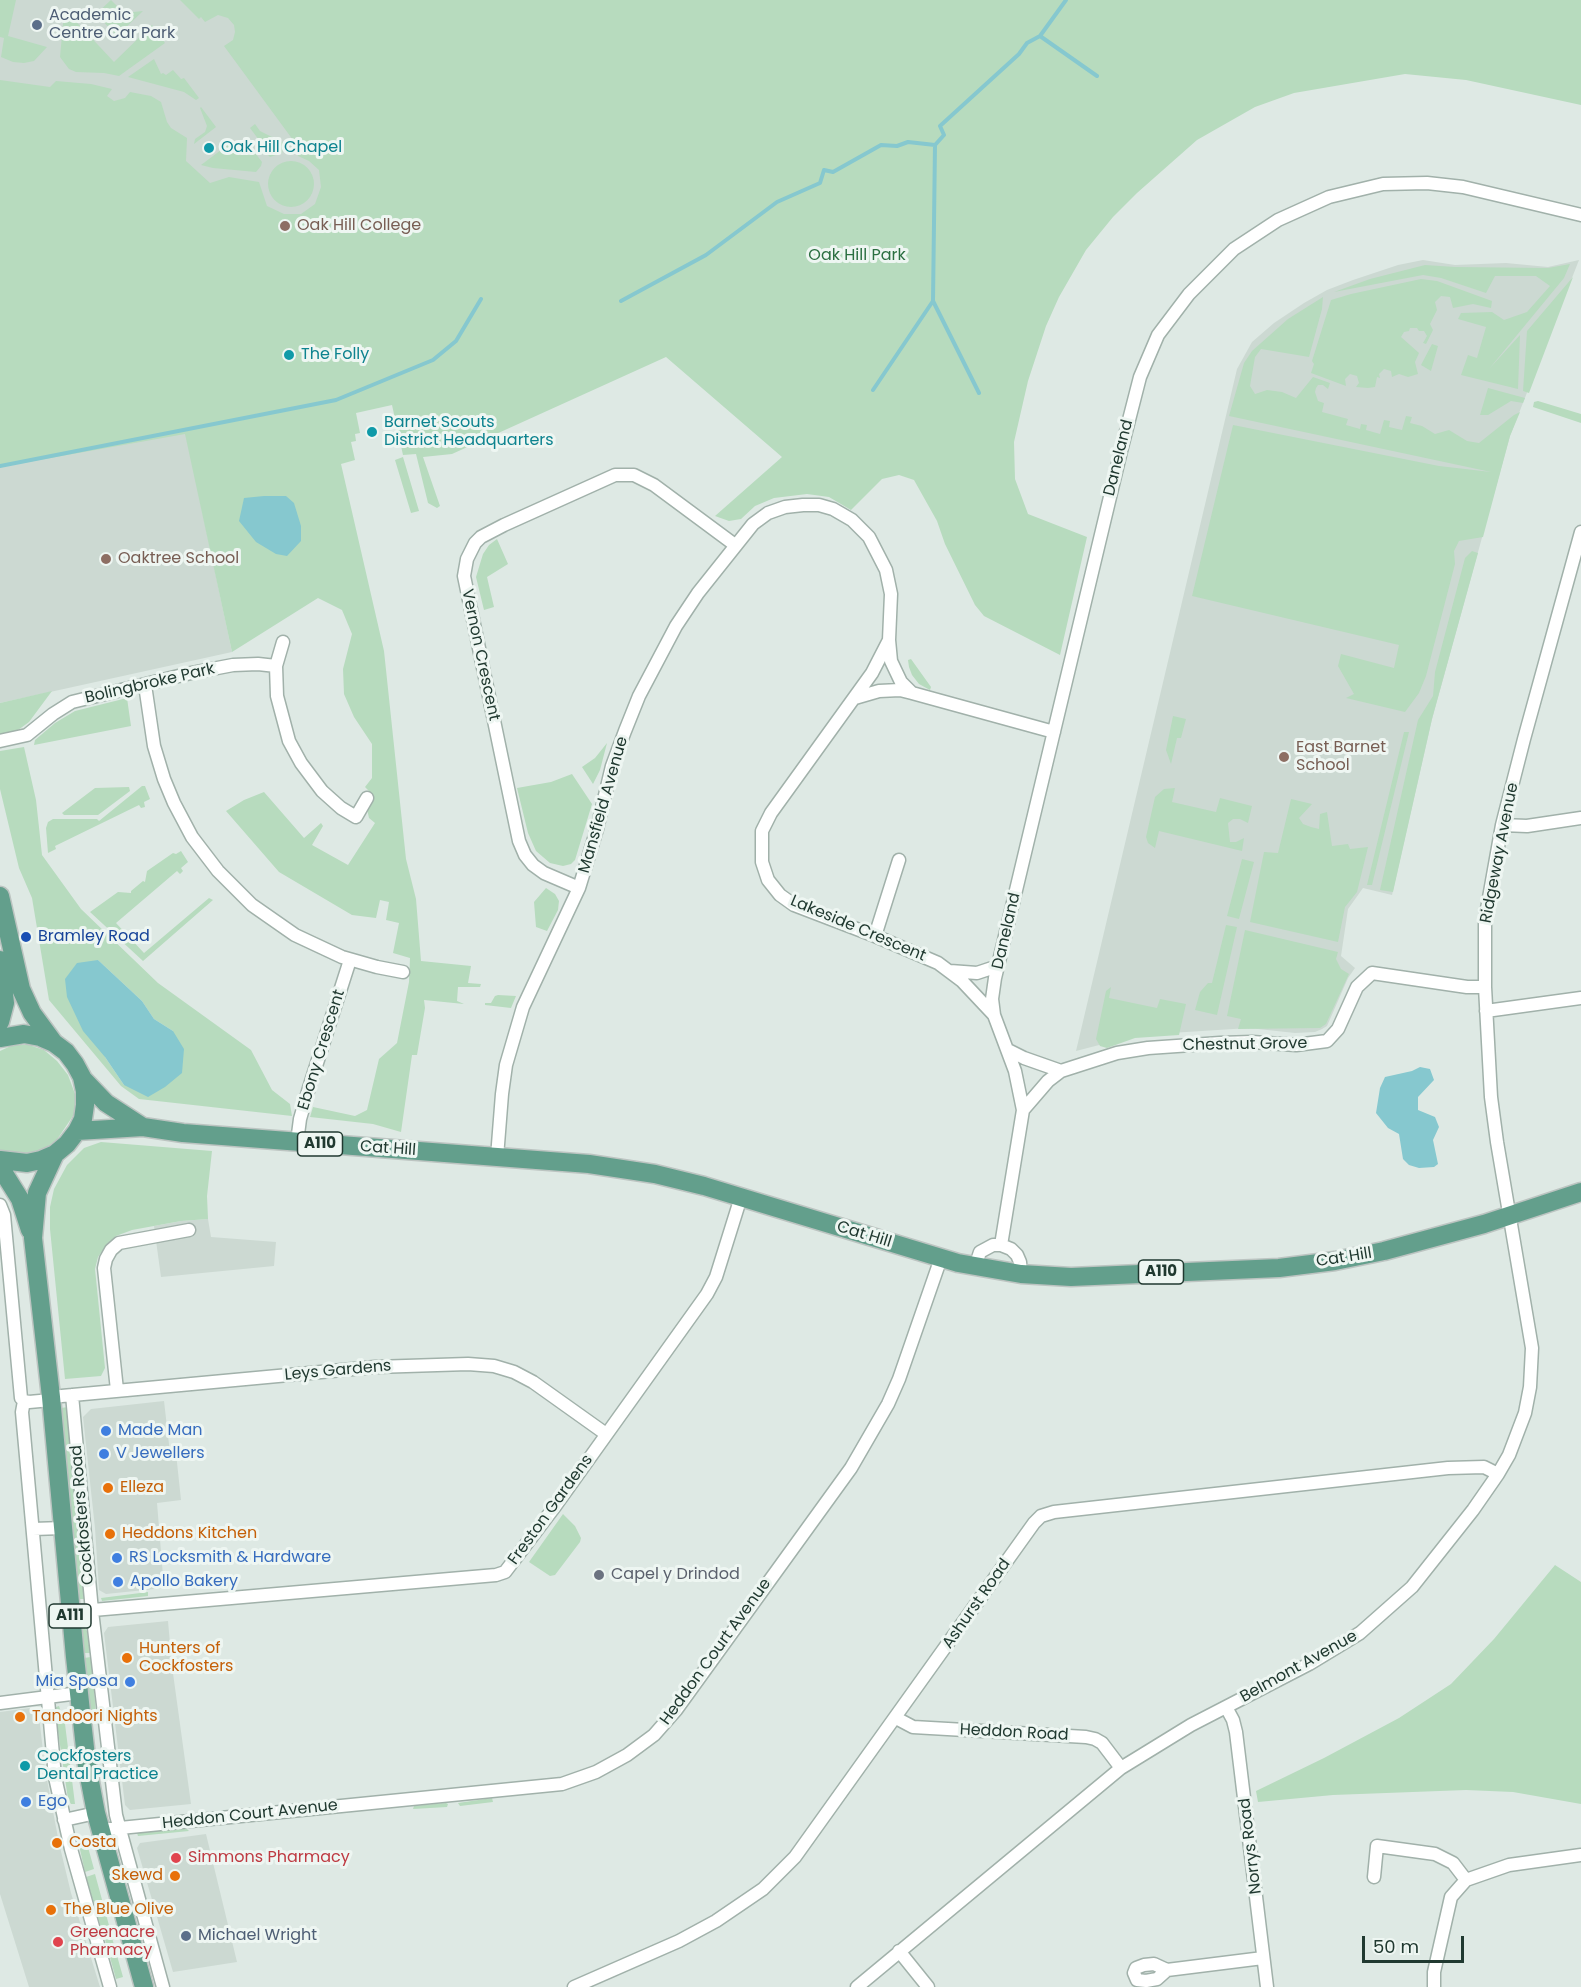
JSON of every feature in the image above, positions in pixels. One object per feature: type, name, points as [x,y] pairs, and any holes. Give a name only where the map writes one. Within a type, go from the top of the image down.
[{"type":"main road","name":"Cat Hill","points":[[0,896],[21,989],[32,1013],[54,1044],[71,1058],[82,1077],[106,1103],[143,1127]]},
{"type":"main road","points":[[0,960],[5,1003],[0,1022]]},
{"type":"main road","points":[[0,1038],[24,1034],[40,1037],[54,1044]]},
{"type":"main road","points":[[0,1160],[27,1163],[42,1160],[55,1154],[67,1144],[77,1131],[82,1119],[85,1091],[82,1077]]},
{"type":"main road","name":"Cat Hill","points":[[77,1131],[143,1127],[183,1133],[589,1164],[656,1174],[741,1197],[941,1258],[975,1267],[1021,1274],[1071,1276],[1279,1268],[1335,1261],[1384,1251],[1509,1216],[1581,1192]]},
{"type":"main road","name":"Cockfosters Road","points":[[55,1154],[37,1193],[33,1238],[51,1398],[70,1612],[87,1766],[98,1821],[144,1987]]},
{"type":"main road","name":"Cockfosters Road","points":[[0,1167],[20,1199],[33,1238]]},
{"type":"street","name":"Daneland","points":[[1001,1245],[1023,1110],[1015,1071],[994,1016],[992,999],[998,966],[1140,377],[1158,335],[1189,294],[1234,249],[1278,220],[1329,197],[1383,184],[1427,183],[1463,188],[1581,215]]},
{"type":"street","name":"Vernon Crescent","points":[[579,888],[544,873],[533,865],[525,855],[519,841],[464,576],[467,559],[475,543],[481,537],[615,475],[634,475],[654,485],[735,545]]},
{"type":"street","name":"Mansfield Avenue","points":[[497,1157],[506,1065],[523,1007],[579,888],[597,829],[612,766],[639,696],[676,626],[698,593],[753,524],[768,513],[785,507],[819,506],[845,515],[862,528],[886,570],[891,594],[889,640],[891,661],[901,682],[912,693]]},
{"type":"street","name":"Ridgeway Avenue","points":[[1509,1216],[1491,1098],[1485,987],[1485,920],[1502,825],[1581,532]]},
{"type":"street","name":"Lakeside Crescent","points":[[889,640],[872,673],[855,698],[771,813],[762,831],[762,862],[768,880],[780,895],[794,905],[875,936],[949,970],[994,1016]]},
{"type":"street","points":[[283,642],[276,666],[277,696],[289,741],[301,763],[322,791],[341,808],[356,817],[367,798]]},
{"type":"street","name":"Bolingbroke Park","points":[[0,741],[27,735],[72,702],[233,665],[276,666]]},
{"type":"street","points":[[145,685],[153,738],[164,779],[188,829],[232,887],[271,920],[303,939],[350,960],[377,968],[403,972]]},
{"type":"street","points":[[855,698],[879,691],[900,690],[1054,732]]},
{"type":"street","points":[[1502,825],[1527,826],[1581,818]]},
{"type":"street","points":[[875,936],[899,860]]},
{"type":"street","name":"Ebony Crescent","points":[[297,1142],[300,1119],[309,1088],[350,960]]},
{"type":"street","name":"Lakeside Crescent","points":[[949,970],[977,974],[998,966]]},
{"type":"street","name":"Chestnut Grove","points":[[1023,1110],[1048,1081],[1061,1071],[1117,1053],[1148,1048],[1243,1042],[1296,1045],[1327,1041],[1338,1029],[1358,987],[1372,973],[1467,987],[1485,987]]},
{"type":"street","points":[[1486,1011],[1581,998]]},
{"type":"street","points":[[1008,1050],[1061,1071]]},
{"type":"street","name":"Freston Gardens","points":[[70,1612],[495,1575],[505,1572],[708,1294],[716,1277],[741,1197]]},
{"type":"street","points":[[2,1210],[20,1393],[24,1401],[22,1412],[56,1778],[71,1849],[110,1987]]},
{"type":"street","name":"Belmont Avenue","points":[[857,1987],[1121,1768],[1191,1725],[1309,1664],[1360,1633],[1412,1587],[1473,1510],[1498,1474],[1517,1437],[1525,1413],[1532,1370],[1532,1348],[1509,1216]]},
{"type":"street","points":[[117,1390],[104,1268],[106,1259],[118,1243],[189,1230]]},
{"type":"street","points":[[975,1267],[980,1252],[993,1245],[1001,1245],[1011,1249],[1017,1255],[1021,1274]]},
{"type":"street","name":"Heddon Court Avenue","points":[[64,1820],[98,1821],[119,1828],[562,1784],[596,1772],[627,1755],[654,1735],[676,1710],[850,1468],[892,1396],[941,1258]]},
{"type":"street","name":"Leys Gardens","points":[[51,1398],[375,1367],[485,1365],[514,1372],[533,1382],[606,1434]]},
{"type":"street","name":"Cockfosters Road","points":[[72,1395],[92,1611],[116,1815],[164,1987]]},
{"type":"street","points":[[24,1401],[51,1398]]},
{"type":"street","name":"Ashurst Road","points":[[574,1987],[679,1941],[716,1921],[762,1889],[795,1857],[1041,1516],[1054,1512],[1448,1468],[1484,1467],[1498,1474]]},
{"type":"street","points":[[33,1529],[63,1528]]},
{"type":"street","points":[[0,1703],[79,1693]]},
{"type":"street","name":"Norrys Road","points":[[1226,1707],[1236,1732],[1267,1987]]},
{"type":"street","name":"Heddon Road","points":[[896,1718],[913,1727],[1086,1737],[1102,1743],[1121,1768]]},
{"type":"street","points":[[1374,1877],[1377,1846],[1435,1854],[1453,1863],[1466,1880]]},
{"type":"street","points":[[1434,1987],[1434,1972],[1451,1897],[1466,1880],[1509,1865],[1581,1855]]},
{"type":"street","points":[[899,1951],[928,1987]]},
{"type":"street","points":[[1167,1970],[1263,1958]]},
{"type":"shaded area","name":"Oak Hill College","points":[[0,0],[843,0],[186,434],[232,652],[0,703]]},
{"type":"shaded area","name":"East Barnet School","points":[[1423,260],[1455,265],[1506,263],[1548,267],[1579,260],[1510,436],[1432,719],[1392,895],[1363,888],[1348,909],[1341,956],[1355,968],[1348,978],[1327,1026],[1322,1029],[1315,1032],[1295,1033],[1249,1028],[1155,1034],[1130,1037],[1076,1051],[1237,369],[1252,342],[1274,323],[1304,303],[1327,290],[1353,280],[1398,265]]},
{"type":"shaded area","points":[[208,1219],[211,1237],[276,1242],[274,1266],[161,1277],[154,1226]]},
{"type":"shaded area","points":[[164,1401],[170,1453],[176,1453],[181,1500],[157,1503],[164,1588],[106,1594],[99,1590],[83,1417],[91,1409]]},
{"type":"shaded area","points":[[168,1621],[191,1804],[130,1810],[125,1805],[104,1633],[108,1627]]},
{"type":"shaded area","points":[[38,1707],[45,1769],[59,1843],[71,1893],[100,1987],[29,1987],[0,1894],[0,1712]]},
{"type":"shaded area","points":[[206,1834],[237,1962],[173,1972],[137,1848],[140,1843]]},
{"type":"green space","points":[[0,0],[16,0],[8,36],[47,47],[34,61],[13,62],[1,57],[4,38],[0,37]]},
{"type":"green space","points":[[111,0],[124,13],[143,11],[117,36],[96,14]]},
{"type":"green space","name":"Oak Hill Park","points":[[180,0],[1581,0],[1581,105],[1466,80],[1405,74],[1294,93],[1255,107],[1197,140],[1113,217],[1086,250],[1059,297],[1046,326],[1028,381],[1014,442],[1015,479],[1028,514],[1087,537],[1060,655],[984,616],[975,605],[945,544],[937,521],[914,480],[899,475],[882,479],[851,510],[829,497],[807,494],[774,498],[755,506],[741,519],[729,521],[715,516],[782,457],[666,357],[452,454],[423,457],[440,506],[437,508],[428,503],[416,454],[403,455],[392,405],[356,413],[360,433],[355,434],[356,441],[351,442],[355,460],[341,464],[384,651],[406,859],[416,899],[421,961],[471,966],[468,983],[481,984],[480,987],[458,987],[457,1001],[464,1004],[424,1000],[425,1008],[417,1055],[412,1055],[401,1132],[373,1124],[310,1117],[313,1107],[355,1116],[367,1110],[379,1059],[397,1043],[409,982],[410,958],[393,953],[399,923],[386,920],[389,902],[380,900],[376,918],[352,915],[279,872],[226,811],[264,792],[304,838],[321,823],[323,826],[312,845],[348,865],[375,823],[369,818],[367,809],[374,796],[365,787],[372,778],[372,744],[354,717],[344,694],[343,669],[352,634],[342,610],[318,598],[232,652],[185,434],[0,467],[0,80],[50,87],[56,81],[91,84],[112,89],[107,96],[114,101],[125,98],[130,92],[151,96],[161,102],[171,128],[187,138],[186,161],[210,183],[229,177],[259,182],[267,206],[284,214],[301,214],[315,204],[321,187],[319,170],[309,161],[298,156],[293,140],[224,46],[233,40],[234,25],[228,18],[218,15],[205,22]]},
{"type":"green space","points":[[64,13],[69,14],[114,62],[152,25],[165,43],[119,76],[76,72],[69,69],[60,57]]},
{"type":"green space","points":[[154,59],[161,74],[166,75],[173,70],[181,79],[184,78],[199,98],[196,100],[184,92],[128,77]]},
{"type":"green space","points":[[201,107],[216,127],[194,144],[195,139],[205,132],[207,126]]},
{"type":"green space","points":[[255,124],[260,131],[284,143],[282,153],[270,157],[268,155],[250,128]]},
{"type":"green space","points":[[229,144],[252,149],[262,162],[256,172],[201,165]]},
{"type":"green space","points":[[291,161],[307,168],[314,184],[307,200],[291,207],[275,200],[268,184],[275,168]]},
{"type":"green space","points":[[1570,264],[1564,278],[1489,369],[1520,335],[1518,389],[1461,375],[1468,355],[1477,358],[1486,327],[1458,319],[1461,313],[1492,312],[1504,320],[1527,312],[1550,286],[1536,276],[1495,276],[1486,293],[1441,278],[1423,275],[1334,292],[1370,279],[1425,265],[1548,268]]},
{"type":"green space","points":[[1573,277],[1529,393],[1523,391],[1527,331]]},
{"type":"green space","points":[[1421,279],[1437,281],[1492,301],[1491,308],[1473,304],[1453,308],[1450,297],[1441,296],[1435,302],[1437,310],[1430,324],[1433,330],[1426,344],[1423,343],[1427,336],[1424,331],[1419,331],[1417,328],[1410,328],[1401,337],[1419,353],[1415,362],[1418,374],[1408,377],[1399,374],[1392,377],[1391,371],[1384,369],[1379,374],[1380,378],[1377,377],[1375,387],[1368,388],[1356,387],[1359,383],[1357,376],[1350,374],[1345,379],[1346,386],[1311,373],[1314,364],[1312,361],[1331,300]]},
{"type":"green space","points":[[1323,297],[1309,357],[1261,349],[1255,357],[1250,386],[1255,394],[1267,390],[1282,392],[1296,398],[1313,377],[1330,383],[1328,389],[1323,385],[1318,385],[1316,388],[1318,401],[1324,403],[1322,412],[1348,419],[1346,425],[1360,429],[1361,424],[1367,425],[1366,430],[1380,434],[1384,420],[1390,421],[1389,427],[1402,430],[1406,416],[1412,417],[1410,423],[1422,426],[1435,434],[1449,430],[1467,441],[1479,443],[1520,412],[1510,436],[1483,537],[1459,541],[1454,551],[1455,564],[1426,676],[1419,693],[1405,712],[1346,698],[1354,694],[1338,666],[1341,654],[1394,668],[1399,645],[1192,596],[1233,425],[1439,466],[1491,472],[1229,416],[1244,363],[1252,351],[1288,319]]},
{"type":"green space","points":[[1432,344],[1438,346],[1431,371],[1421,365]]},
{"type":"green space","points":[[1488,388],[1525,398],[1523,403],[1511,401],[1488,415],[1480,415]]},
{"type":"green space","points":[[1538,401],[1581,414],[1581,423],[1533,407],[1534,402]]},
{"type":"green space","points":[[403,457],[419,511],[411,513],[395,460]]},
{"type":"green space","points":[[497,539],[508,564],[487,577],[494,607],[484,610],[476,577],[483,554]]},
{"type":"green space","points":[[1472,551],[1478,553],[1432,719],[1393,892],[1380,890],[1418,720],[1433,696],[1435,672],[1465,558]]},
{"type":"green space","points":[[911,659],[931,687],[930,690],[919,684],[912,675],[908,660]]},
{"type":"green space","points":[[52,691],[29,722],[14,733],[0,735],[0,703]]},
{"type":"green space","points":[[127,698],[131,726],[34,745],[35,740],[55,723],[75,711]]},
{"type":"green space","points":[[1173,716],[1186,719],[1181,738],[1177,738],[1171,764],[1166,750]]},
{"type":"green space","points":[[1404,732],[1409,732],[1372,885],[1367,885]]},
{"type":"green space","points":[[607,743],[600,770],[593,784],[582,767],[595,758]]},
{"type":"green space","points":[[24,747],[36,800],[42,855],[81,909],[158,983],[251,1050],[272,1090],[290,1104],[292,1116],[139,1099],[121,1086],[49,1000],[32,898],[19,868],[0,789],[0,751]],"holes":[[[98,960],[142,1001],[154,1019],[173,1031],[124,1085],[105,1057]]]},
{"type":"green space","points":[[572,774],[592,804],[575,860],[563,866],[550,863],[536,851],[528,833],[517,788],[551,782]]},
{"type":"green space","points":[[142,786],[145,786],[150,799],[144,802],[145,807],[141,808],[139,805],[55,846],[56,849],[48,853],[46,828],[48,822],[53,819],[97,819],[99,821]]},
{"type":"green space","points":[[129,787],[130,791],[98,815],[64,815],[62,813],[95,788]]},
{"type":"green space","points":[[1175,788],[1172,802],[1216,812],[1220,798],[1252,806],[1248,823],[1240,819],[1233,819],[1228,823],[1230,842],[1244,838],[1242,851],[1159,831],[1155,848],[1148,843],[1146,837],[1155,797],[1164,789]]},
{"type":"green space","points":[[1291,799],[1312,804],[1299,818],[1303,824],[1311,827],[1319,829],[1320,814],[1327,812],[1332,846],[1348,844],[1350,849],[1368,847],[1357,892],[1345,907],[1338,942],[1250,922],[1264,852],[1278,853]]},
{"type":"green space","points":[[181,851],[188,862],[181,868],[183,871],[180,874],[177,871],[116,923],[144,953],[209,898],[213,900],[143,961],[90,912],[118,892],[131,893],[143,881],[145,882],[147,871],[173,853]]},
{"type":"green space","points":[[1242,859],[1254,862],[1239,919],[1227,916]]},
{"type":"green space","points":[[546,888],[555,894],[559,901],[558,910],[547,931],[536,927],[534,902]]},
{"type":"green space","points":[[1226,925],[1237,927],[1217,1015],[1195,1010],[1200,992],[1208,983],[1212,983]]},
{"type":"green space","points":[[1245,930],[1338,952],[1336,959],[1341,969],[1349,974],[1326,1024],[1320,1028],[1238,1029],[1241,1019],[1227,1016]]},
{"type":"green space","points":[[1111,987],[1109,998],[1157,1008],[1160,999],[1186,1004],[1179,1035],[1135,1038],[1107,1048],[1100,1046],[1096,1039],[1106,991]]},
{"type":"green space","points":[[498,995],[516,996],[511,1008],[485,1005],[485,1003],[491,1003]]},
{"type":"green space","points":[[13,1045],[29,1045],[44,1050],[68,1075],[75,1094],[75,1113],[56,1141],[35,1154],[22,1156],[0,1150],[0,1051]]},
{"type":"green space","points":[[101,1142],[212,1151],[207,1196],[208,1219],[181,1221],[132,1230],[116,1236],[107,1244],[98,1257],[95,1269],[105,1368],[101,1376],[65,1379],[50,1229],[50,1207],[54,1189],[67,1165],[84,1148]]},
{"type":"green space","points":[[68,1407],[86,1599],[77,1599],[61,1408]]},
{"type":"green space","points":[[563,1514],[575,1526],[581,1538],[555,1575],[550,1576],[529,1562]]},
{"type":"green space","points":[[1555,1565],[1581,1582],[1581,1804],[1513,1792],[1466,1790],[1333,1795],[1258,1802],[1256,1791],[1399,1718],[1451,1684],[1494,1639]]},
{"type":"green space","points":[[148,1592],[148,1596],[102,1601],[101,1598]]},
{"type":"green space","points":[[83,1626],[87,1631],[90,1653],[83,1653]]},
{"type":"green space","points":[[91,1657],[96,1712],[88,1713],[84,1658]]},
{"type":"green space","points":[[59,1706],[65,1724],[75,1804],[71,1804],[68,1799],[55,1711]]},
{"type":"green space","points":[[492,1798],[493,1802],[460,1806],[458,1803]]},
{"type":"green space","points":[[446,1803],[447,1807],[413,1809],[414,1806]]},
{"type":"green space","points":[[186,1828],[189,1831],[138,1836],[137,1833]]},
{"type":"green space","points":[[84,1839],[94,1869],[85,1872],[79,1845]]},
{"type":"green space","points":[[95,1874],[110,1929],[102,1931],[86,1877]]},
{"type":"green space","points":[[111,1934],[123,1977],[116,1979],[104,1936]]},
{"type":"water","points":[[286,496],[294,503],[301,526],[301,541],[287,556],[276,554],[256,542],[239,521],[244,498]]},
{"type":"water","points":[[98,960],[142,1001],[154,1019],[173,1031],[184,1049],[182,1073],[148,1097],[124,1085],[83,1031],[67,997],[65,979],[77,963]]},
{"type":"water","points":[[1420,1067],[1430,1069],[1434,1080],[1418,1097],[1418,1110],[1435,1117],[1439,1127],[1433,1140],[1438,1164],[1434,1167],[1419,1168],[1409,1165],[1403,1159],[1399,1134],[1388,1128],[1376,1113],[1380,1088],[1385,1077]]},
{"type":"waterway","points":[[621,301],[706,255],[777,202],[820,183],[824,170],[833,172],[881,145],[897,146],[908,142],[935,145],[944,135],[940,126],[1019,54],[1027,43],[1040,36],[1066,0]]},
{"type":"waterway","points":[[1040,36],[1097,76]]},
{"type":"waterway","points":[[935,145],[933,301],[979,393]]},
{"type":"waterway","points":[[0,466],[336,400],[433,360],[456,341],[481,299]]},
{"type":"waterway","points":[[873,390],[933,301]]},
{"type":"place","name":"Academic Centre Car Park","points":[[37,25]]},
{"type":"place","name":"Oak Hill Chapel","points":[[209,148]]},
{"type":"place","name":"Oak Hill College","points":[[285,226]]},
{"type":"place","name":"The Folly","points":[[289,355]]},
{"type":"place","name":"Barnet Scouts District Headquarters","points":[[372,432]]},
{"type":"place","name":"Oaktree School","points":[[106,559]]},
{"type":"place","name":"East Barnet School","points":[[1284,757]]},
{"type":"place","name":"Bramley Road","points":[[26,937]]},
{"type":"place","name":"Made Man","points":[[106,1431]]},
{"type":"place","name":"V Jewellers","points":[[104,1454]]},
{"type":"place","name":"Elleza","points":[[108,1488]]},
{"type":"place","name":"Heddons Kitchen","points":[[110,1534]]},
{"type":"place","name":"RS Locksmith & Hardware","points":[[117,1558]]},
{"type":"place","name":"Capel y Drindod","points":[[599,1575]]},
{"type":"place","name":"Apollo Bakery","points":[[118,1582]]},
{"type":"place","name":"Hunters of Cockfosters","points":[[127,1658]]},
{"type":"place","name":"Mia Sposa","points":[[130,1682]]},
{"type":"place","name":"Tandoori Nights","points":[[20,1717]]},
{"type":"place","name":"Cockfosters Dental Practice","points":[[25,1766]]},
{"type":"place","name":"Ego","points":[[26,1802]]},
{"type":"place","name":"Costa","points":[[57,1843]]},
{"type":"place","name":"Simmons Pharmacy","points":[[176,1858]]},
{"type":"place","name":"Skewd","points":[[175,1876]]},
{"type":"place","name":"The Blue Olive","points":[[51,1910]]},
{"type":"place","name":"Michael Wright","points":[[186,1936]]},
{"type":"place","name":"Greenacre Pharmacy","points":[[58,1942]]}]
